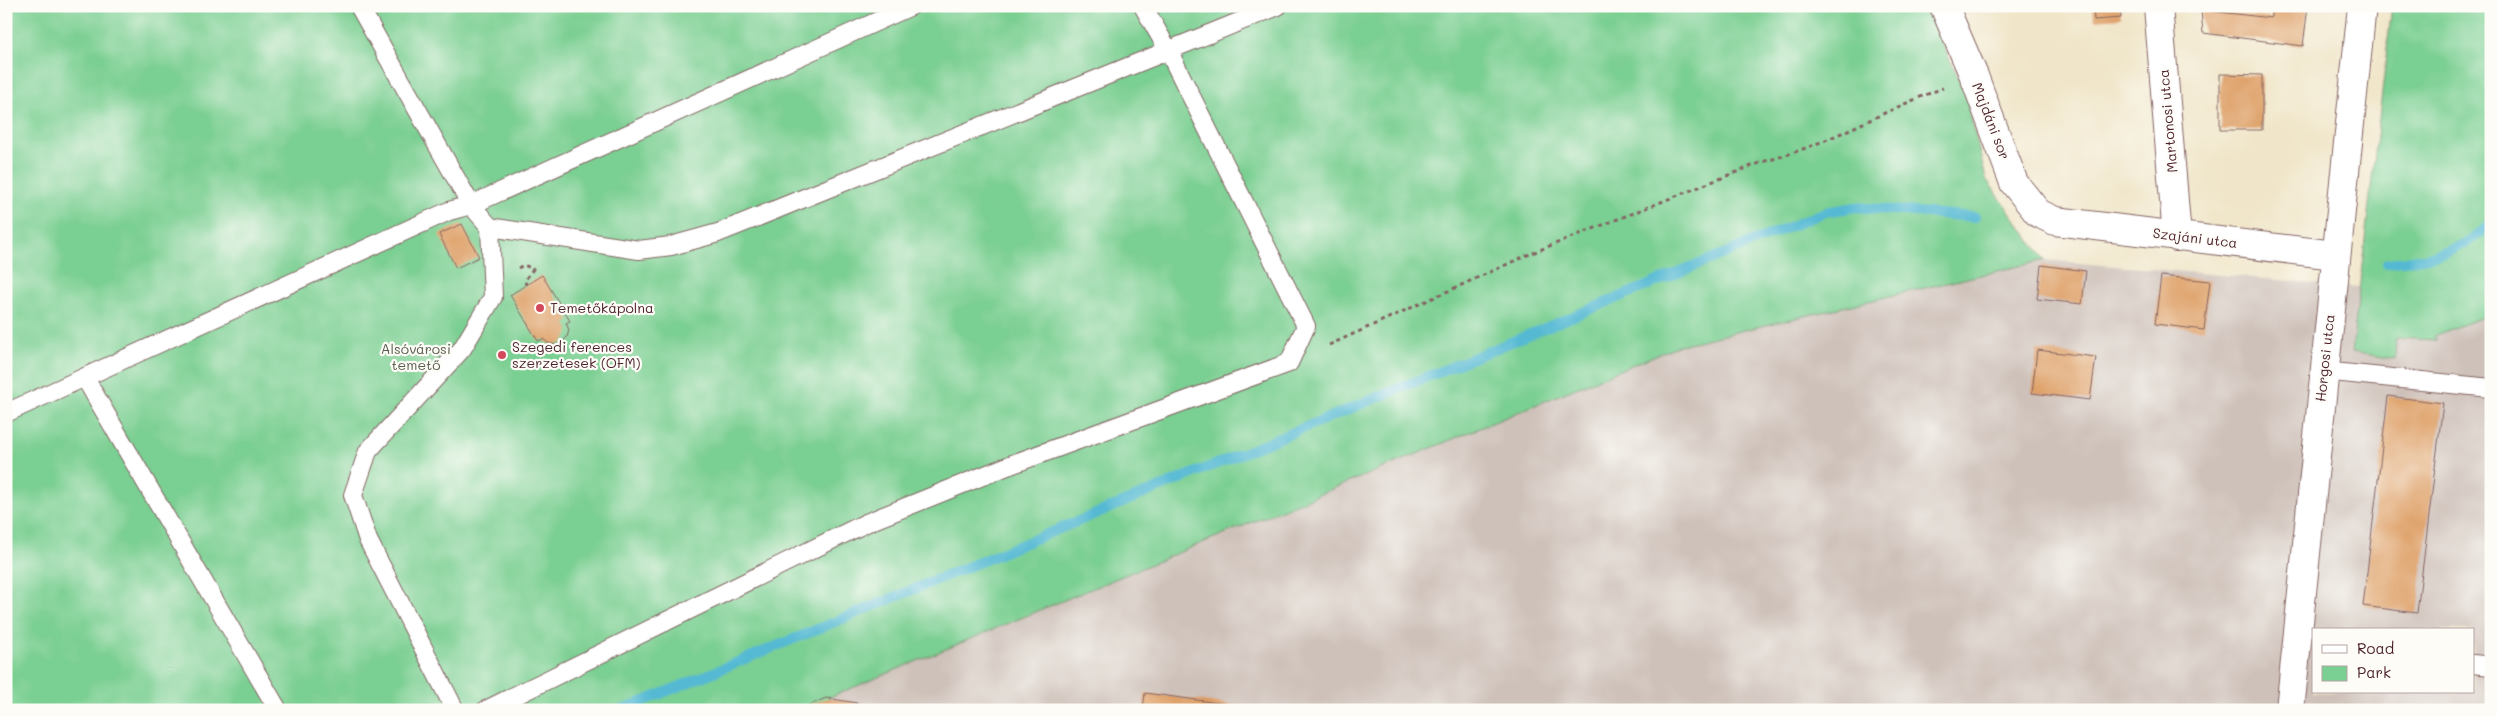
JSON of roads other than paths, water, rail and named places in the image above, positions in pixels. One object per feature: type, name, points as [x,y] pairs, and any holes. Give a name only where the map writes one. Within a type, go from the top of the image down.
[{"type":"street","name":"Majdáni sor","points":[[1944,6],[1974,76],[2014,183],[2038,214],[2055,221]]},
{"type":"street","name":"Martonosi utca","points":[[2158,6],[2177,237]]},
{"type":"street","name":"Horgosi utca","points":[[2290,710],[2305,642],[2323,371],[2362,6]]},
{"type":"street","name":"Szajáni utca","points":[[2055,221],[2335,255]]},
{"type":"lane","points":[[359,6],[471,206],[490,226],[639,250],[671,246],[718,233],[1278,6]]},
{"type":"lane","points":[[6,413],[449,211],[471,206],[910,6]]},
{"type":"lane","points":[[486,710],[866,523],[1010,465],[1289,362],[1306,326],[1168,50],[1143,6]]},
{"type":"lane","points":[[455,710],[368,540],[353,495],[368,451],[462,349],[493,297],[490,226]]},
{"type":"lane","points":[[2323,371],[2491,388]]},
{"type":"lane","points":[[86,378],[278,710]]},
{"type":"lane","points":[[2474,664],[2491,666]]},
{"type":"waterway","points":[[622,710],[1825,212],[1856,207],[1975,217]]},
{"type":"waterway","points":[[2387,263],[2416,259],[2457,248],[2469,241],[2491,222]]},
{"type":"place","name":"Temetőkápolna","points":[[540,308]]},
{"type":"place","name":"Szegedi ferences szerzetesek (OFM)","points":[[502,355]]},
{"type":"park label","name":"Alsóvárosi temető","points":[[416,358]]}]
